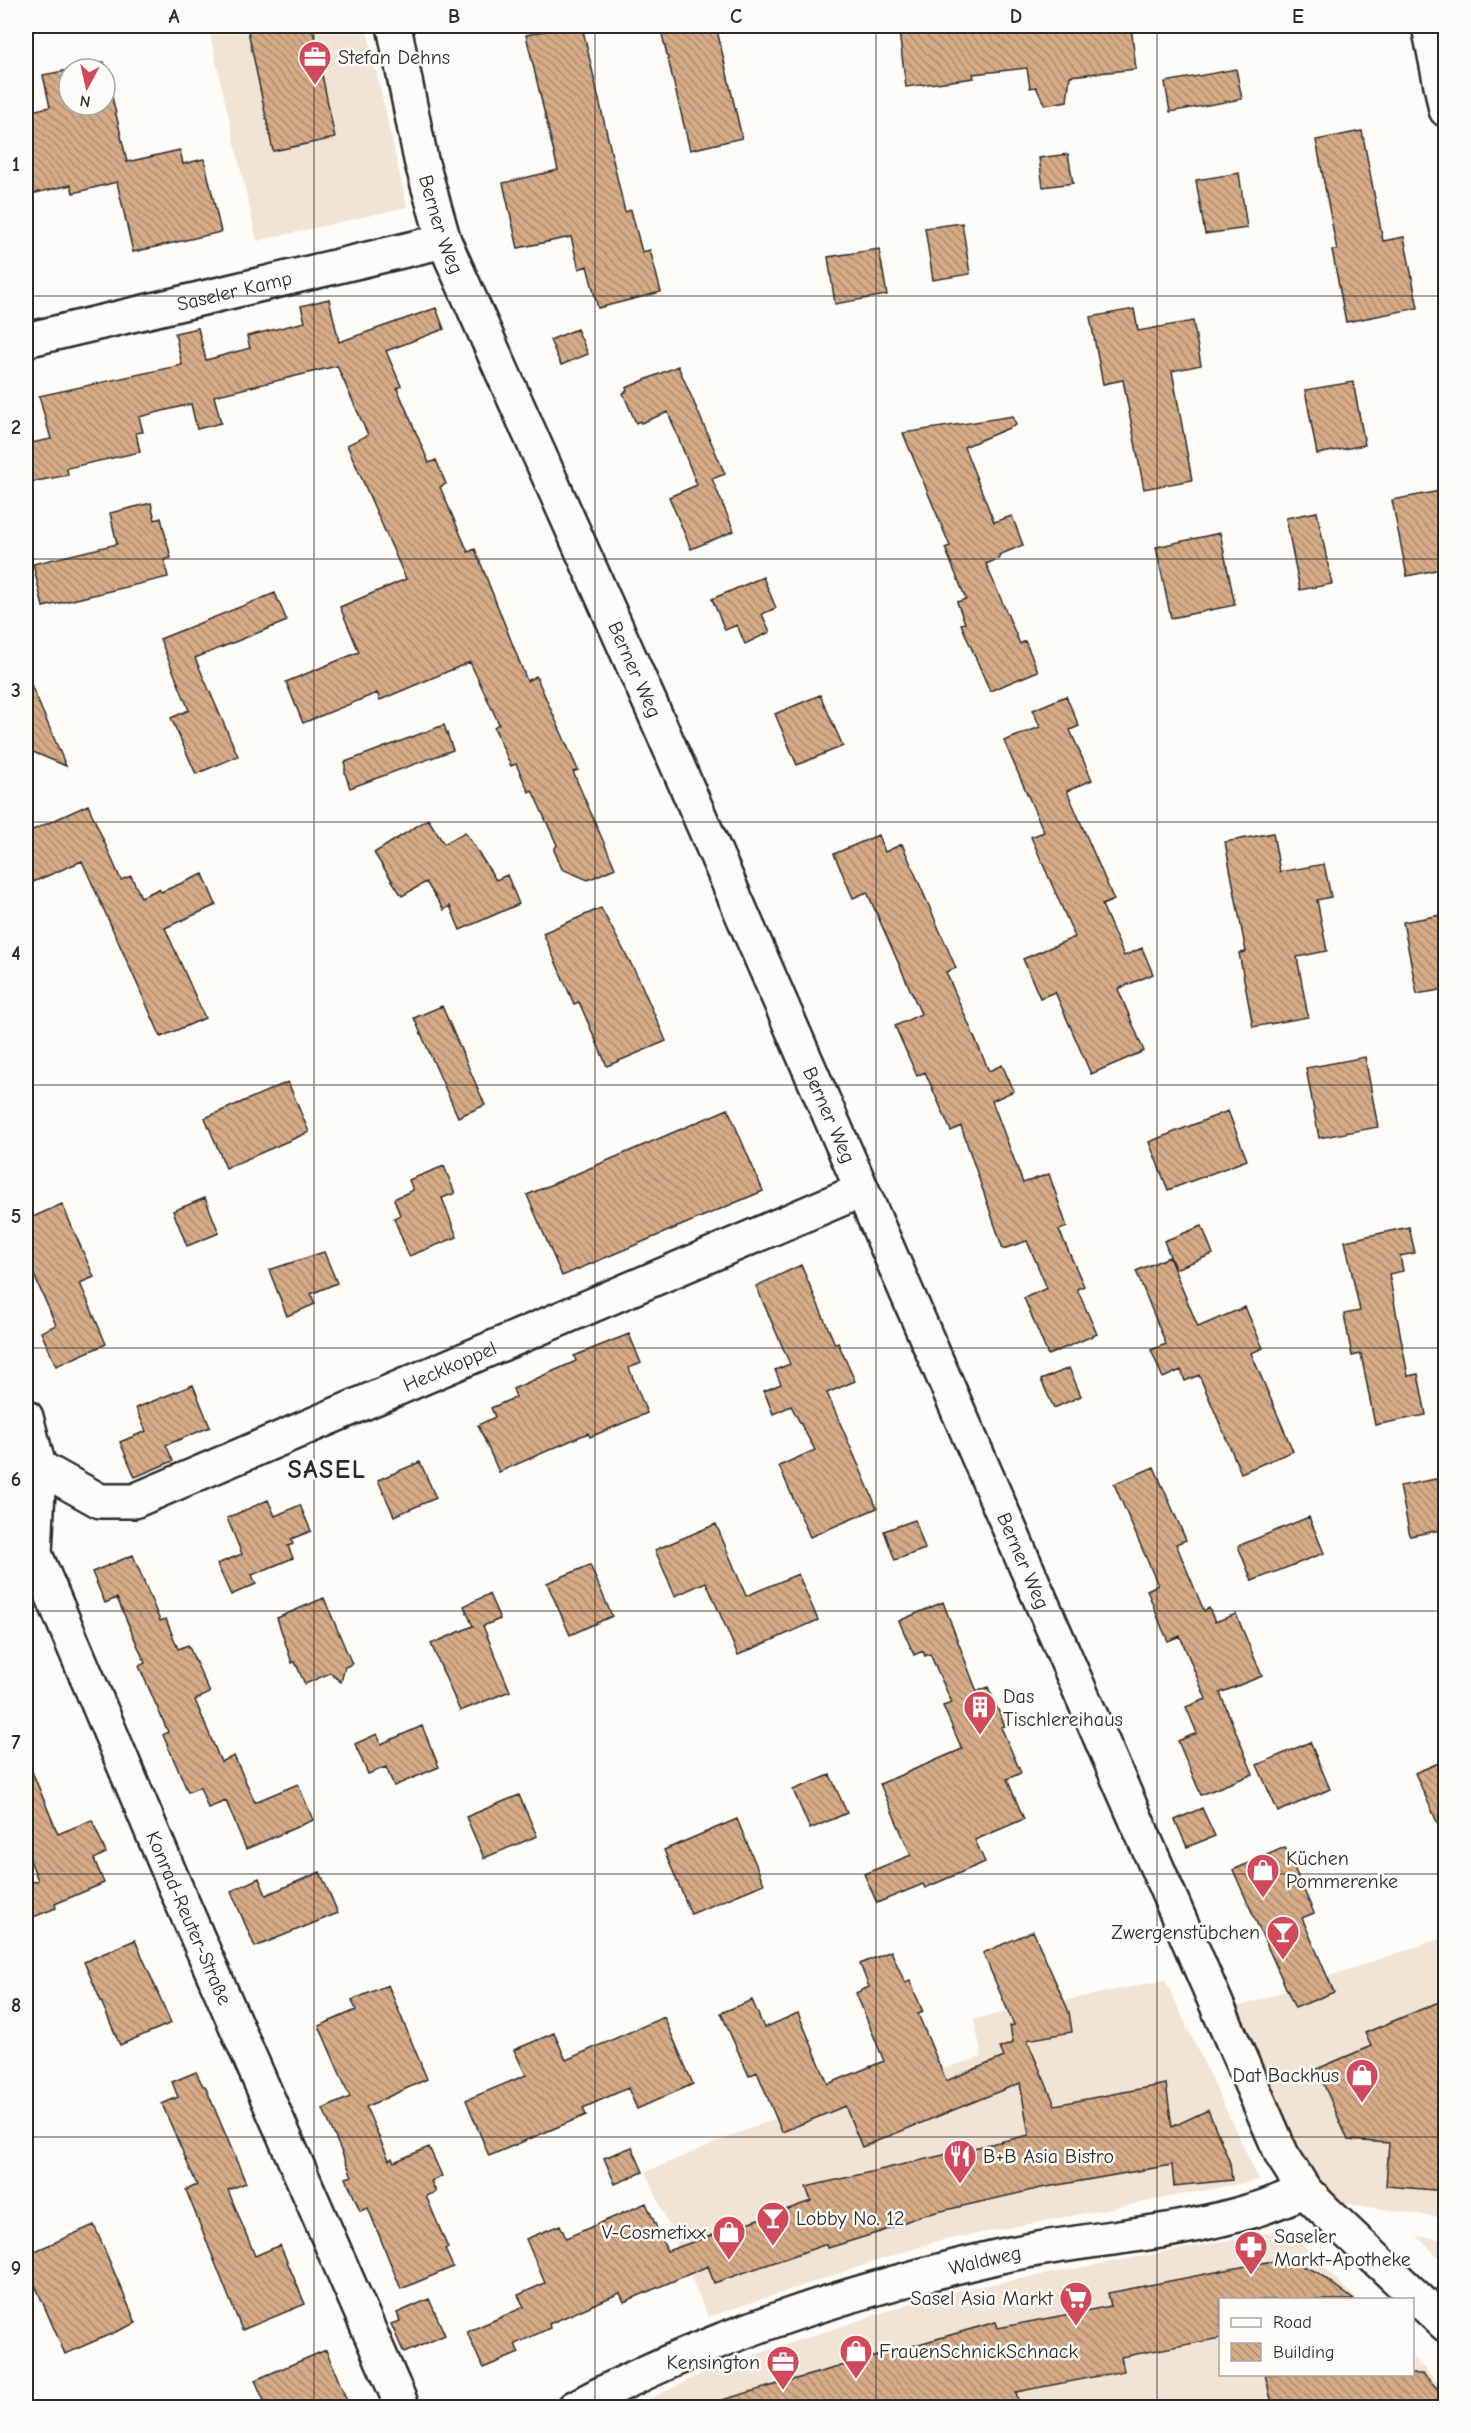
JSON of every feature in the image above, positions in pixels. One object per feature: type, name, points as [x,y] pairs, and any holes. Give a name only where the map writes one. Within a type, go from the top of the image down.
[{"type":"street","name":"Berner Weg","points":[[394,26],[422,160],[444,241],[561,500],[1282,2155],[1305,2191],[1446,2325]]},
{"type":"street","points":[[1429,26],[1446,110]]},
{"type":"street","name":"Saseler Kamp","points":[[26,340],[444,241]]},
{"type":"street","name":"Heckkoppel","points":[[39,1467],[100,1501],[134,1501],[862,1190]]},
{"type":"street","name":"Konrad-Reuter-Straße","points":[[26,1417],[39,1467],[35,1554],[175,1886],[403,2408]]},
{"type":"street","name":"Waldweg","points":[[574,2408],[660,2365],[786,2315],[875,2288],[997,2257],[1211,2221],[1255,2210],[1305,2191]]},
{"type":"shaded area","points":[[208,26],[366,26],[407,207],[257,241]]},
{"type":"shaded area","points":[[1445,1937],[1445,2218],[1327,2201],[1303,2176],[1226,2011]]},
{"type":"shaded area","points":[[1165,1980],[1259,2180],[934,2242],[708,2317],[646,2172],[755,2126],[982,2057],[974,2019]]},
{"type":"shaded area","points":[[1288,2229],[1355,2298],[1219,2298],[1219,2376],[1414,2376],[1414,2358],[1446,2391],[1445,2408],[630,2408],[712,2369],[939,2294]]},
{"type":"shaded area","points":[[1417,2236],[1445,2240],[1445,2264]]},
{"type":"building","points":[[247,26],[312,26],[335,138],[273,151]]},
{"type":"building","points":[[566,26],[582,26],[625,212],[631,210],[642,252],[650,250],[661,292],[598,308],[587,266],[579,269],[571,237],[518,248],[503,183],[558,170],[526,35]]},
{"type":"building","points":[[660,26],[716,26],[742,138],[690,150]]},
{"type":"building","points":[[952,26],[1131,26],[1136,69],[1070,76],[1067,101],[1045,105],[1036,87],[1030,88],[1027,68],[973,74],[974,78],[906,87],[899,32]]},
{"type":"building","points":[[1236,69],[1242,99],[1170,112],[1165,82]]},
{"type":"building","points":[[57,72],[57,117],[117,117],[127,162],[180,150],[183,164],[204,159],[221,232],[133,252],[117,182],[73,193],[71,185],[26,195],[26,112],[50,107],[43,75]]},
{"type":"building","points":[[1362,131],[1383,241],[1404,237],[1418,308],[1346,322],[1332,250],[1337,250],[1316,140]]},
{"type":"building","points":[[1068,154],[1073,183],[1043,187],[1039,158]]},
{"type":"building","points":[[1239,173],[1247,228],[1205,234],[1196,180]]},
{"type":"building","points":[[962,223],[970,274],[933,280],[925,228]]},
{"type":"building","points":[[879,249],[887,295],[835,304],[828,257]]},
{"type":"building","points":[[329,299],[339,342],[436,308],[444,329],[386,351],[401,386],[397,388],[429,463],[436,460],[446,484],[440,487],[468,552],[475,549],[527,681],[536,676],[578,770],[573,772],[615,868],[588,880],[562,869],[554,850],[557,845],[532,790],[529,792],[516,764],[511,766],[494,727],[499,724],[470,662],[380,700],[377,693],[303,723],[286,682],[359,652],[340,607],[406,579],[347,445],[368,435],[337,366],[214,396],[221,423],[197,429],[191,404],[139,417],[143,432],[136,433],[140,452],[67,468],[68,475],[26,483],[26,444],[51,439],[39,396],[182,365],[175,333],[198,328],[206,360],[250,348],[247,336],[305,322],[301,306]]},
{"type":"building","points":[[1134,309],[1138,331],[1193,321],[1201,365],[1172,371],[1192,480],[1144,489],[1123,380],[1103,384],[1090,317]]},
{"type":"building","points":[[577,329],[588,354],[561,365],[550,340]]},
{"type":"building","points":[[678,366],[725,474],[712,479],[734,531],[691,549],[669,497],[697,485],[668,412],[636,423],[623,393],[627,391],[626,388]]},
{"type":"building","points":[[1353,382],[1365,445],[1317,454],[1305,390]]},
{"type":"building","points":[[1013,416],[1016,425],[964,447],[994,522],[1012,516],[1023,545],[999,555],[1000,558],[986,564],[1020,644],[1025,641],[1038,671],[990,691],[961,624],[965,623],[957,602],[966,599],[945,548],[950,546],[903,433]]},
{"type":"building","points":[[1446,490],[1446,568],[1407,576],[1392,500]]},
{"type":"building","points":[[151,503],[155,520],[161,518],[171,558],[164,560],[168,577],[43,607],[33,564],[117,544],[110,513]]},
{"type":"building","points":[[1317,512],[1332,584],[1300,590],[1286,518]]},
{"type":"building","points":[[1220,533],[1235,605],[1171,618],[1156,547]]},
{"type":"building","points":[[763,577],[776,608],[762,614],[770,632],[745,644],[737,625],[725,630],[712,599]]},
{"type":"building","points":[[275,593],[287,621],[195,658],[238,756],[196,774],[171,718],[189,710],[160,639]]},
{"type":"building","points":[[26,673],[66,766],[26,749]]},
{"type":"building","points":[[820,695],[843,746],[797,765],[775,714]]},
{"type":"building","points":[[1066,696],[1079,726],[1070,730],[1092,780],[1067,791],[1114,900],[1102,905],[1124,956],[1142,948],[1153,974],[1118,989],[1144,1051],[1091,1074],[1055,992],[1040,998],[1023,959],[1075,937],[1031,837],[1044,832],[1004,741],[1040,727],[1033,710]]},
{"type":"building","points":[[444,725],[453,750],[350,788],[345,773],[345,762]]},
{"type":"building","points":[[88,805],[121,880],[131,876],[141,897],[159,889],[161,892],[203,874],[216,905],[165,928],[205,1018],[161,1037],[82,861],[26,885],[26,833]]},
{"type":"building","points":[[428,819],[444,844],[465,832],[496,880],[507,875],[519,904],[460,930],[450,906],[444,910],[426,882],[402,896],[374,853]]},
{"type":"building","points":[[1273,833],[1280,872],[1324,864],[1331,897],[1317,900],[1327,951],[1297,957],[1308,1017],[1253,1027],[1239,953],[1246,952],[1225,842]]},
{"type":"building","points":[[878,835],[885,852],[902,844],[956,968],[946,972],[989,1071],[1002,1065],[1014,1091],[992,1101],[1023,1183],[1049,1174],[1067,1227],[1059,1230],[1084,1286],[1077,1289],[1097,1334],[1048,1355],[1024,1298],[1047,1288],[1027,1241],[1003,1249],[961,1126],[951,1131],[925,1072],[917,1076],[895,1026],[921,1014],[867,892],[853,898],[834,854]]},
{"type":"building","points":[[601,908],[638,977],[666,1041],[607,1066],[579,1002],[574,1004],[543,933]]},
{"type":"building","points":[[1446,914],[1446,989],[1417,994],[1403,922]]},
{"type":"building","points":[[442,1006],[485,1105],[458,1117],[414,1018]]},
{"type":"building","points":[[1365,1057],[1378,1127],[1319,1138],[1306,1068]]},
{"type":"building","points":[[288,1082],[309,1132],[226,1168],[205,1118]]},
{"type":"building","points":[[728,1109],[763,1191],[562,1276],[527,1195]]},
{"type":"building","points":[[1228,1111],[1247,1160],[1168,1190],[1149,1142]]},
{"type":"building","points":[[444,1166],[455,1193],[442,1198],[457,1237],[409,1256],[394,1218],[400,1215],[394,1199],[413,1190],[409,1180]]},
{"type":"building","points":[[205,1198],[219,1233],[187,1246],[173,1211]]},
{"type":"building","points":[[62,1204],[94,1277],[80,1283],[106,1344],[56,1366],[41,1332],[56,1325],[33,1273],[26,1276],[26,1220]]},
{"type":"building","points":[[1202,1226],[1213,1254],[1175,1269],[1164,1241]]},
{"type":"building","points":[[1409,1227],[1415,1253],[1400,1256],[1403,1271],[1389,1274],[1408,1376],[1418,1374],[1426,1415],[1375,1425],[1361,1354],[1352,1356],[1344,1314],[1360,1311],[1345,1241]]},
{"type":"building","points":[[324,1252],[337,1283],[311,1294],[315,1304],[287,1316],[269,1270]]},
{"type":"building","points":[[1169,1257],[1198,1327],[1245,1307],[1263,1348],[1251,1353],[1293,1451],[1241,1473],[1199,1375],[1185,1381],[1181,1370],[1163,1378],[1151,1350],[1166,1344],[1136,1271]]},
{"type":"building","points":[[801,1265],[835,1344],[838,1343],[855,1381],[827,1393],[877,1508],[810,1537],[779,1466],[815,1450],[791,1406],[773,1414],[764,1391],[781,1384],[775,1370],[790,1364],[756,1286]]},
{"type":"building","points":[[629,1334],[641,1363],[629,1368],[647,1413],[590,1437],[588,1433],[499,1472],[478,1425],[495,1417],[491,1408],[516,1397],[513,1389],[576,1361],[574,1356]]},
{"type":"building","points":[[1069,1368],[1081,1396],[1054,1408],[1041,1380]]},
{"type":"building","points":[[193,1385],[210,1427],[166,1445],[173,1461],[135,1477],[120,1442],[146,1431],[136,1408]]},
{"type":"building","points":[[420,1462],[436,1498],[394,1516],[378,1480]]},
{"type":"building","points":[[1154,1467],[1186,1540],[1176,1544],[1204,1611],[1209,1608],[1215,1622],[1236,1614],[1262,1676],[1220,1693],[1253,1774],[1201,1795],[1178,1741],[1197,1733],[1186,1707],[1206,1699],[1180,1636],[1168,1641],[1162,1628],[1147,1590],[1158,1585],[1114,1484]]},
{"type":"building","points":[[1446,1477],[1446,1529],[1410,1536],[1400,1486]]},
{"type":"building","points":[[268,1500],[275,1516],[300,1505],[311,1531],[291,1539],[293,1544],[288,1546],[293,1558],[252,1575],[256,1584],[231,1595],[217,1564],[242,1554],[227,1518]]},
{"type":"building","points":[[1309,1517],[1324,1553],[1252,1581],[1238,1546]]},
{"type":"building","points":[[915,1520],[925,1549],[895,1560],[884,1531]]},
{"type":"building","points":[[716,1524],[746,1596],[798,1574],[818,1620],[738,1655],[706,1582],[675,1596],[655,1550]]},
{"type":"building","points":[[133,1555],[160,1621],[166,1619],[178,1649],[188,1645],[210,1693],[195,1700],[221,1762],[234,1756],[255,1802],[298,1784],[313,1820],[246,1849],[226,1801],[208,1808],[200,1787],[188,1792],[163,1735],[168,1732],[139,1666],[145,1663],[117,1598],[105,1603],[92,1572]]},
{"type":"building","points":[[590,1565],[612,1616],[570,1635],[547,1583]]},
{"type":"building","points":[[489,1594],[500,1619],[483,1626],[510,1691],[460,1711],[431,1644],[473,1626],[464,1606]]},
{"type":"building","points":[[324,1598],[352,1664],[345,1667],[341,1682],[330,1673],[305,1684],[295,1662],[292,1663],[277,1618]]},
{"type":"building","points":[[943,1602],[977,1692],[988,1687],[1005,1726],[1001,1727],[1021,1773],[1007,1779],[1024,1819],[975,1840],[985,1862],[925,1888],[923,1884],[877,1903],[864,1874],[911,1855],[880,1784],[962,1749],[943,1706],[952,1703],[930,1654],[925,1656],[923,1651],[914,1655],[899,1621]]},
{"type":"building","points":[[422,1726],[439,1767],[394,1786],[386,1767],[368,1774],[355,1744],[377,1734],[381,1744]]},
{"type":"building","points":[[1310,1742],[1330,1789],[1278,1812],[1257,1765]]},
{"type":"building","points":[[26,1757],[58,1834],[92,1820],[106,1853],[94,1859],[104,1883],[55,1904],[56,1908],[26,1920],[26,1885],[38,1880],[26,1850]]},
{"type":"building","points":[[1446,1760],[1446,1842],[1415,1773]]},
{"type":"building","points":[[830,1775],[847,1813],[810,1829],[793,1790]]},
{"type":"building","points":[[519,1795],[537,1836],[484,1858],[466,1817]]},
{"type":"building","points":[[1202,1808],[1215,1836],[1187,1847],[1175,1820]]},
{"type":"building","points":[[737,1819],[764,1884],[691,1914],[664,1850]]},
{"type":"building","points":[[1285,1847],[1314,1913],[1302,1918],[1334,1992],[1295,2008],[1233,1870]]},
{"type":"building","points":[[320,1872],[338,1913],[255,1947],[231,1891],[259,1878],[266,1895]]},
{"type":"building","points":[[1033,1931],[1069,2012],[1072,2032],[1027,2040],[1055,2105],[1166,2084],[1172,2127],[1208,2110],[1230,2163],[1232,2180],[1174,2186],[1172,2165],[1041,2188],[920,2216],[880,2232],[828,2248],[827,2244],[714,2283],[708,2266],[624,2302],[620,2293],[549,2324],[550,2328],[515,2344],[519,2353],[483,2368],[467,2332],[524,2307],[518,2295],[545,2283],[526,2239],[560,2225],[566,2238],[646,2203],[667,2251],[811,2201],[806,2187],[1029,2135],[1020,2083],[862,2147],[845,2106],[782,2132],[757,2072],[749,2076],[721,2013],[752,2000],[764,2028],[798,2013],[828,2084],[884,2061],[856,1993],[869,1987],[860,1964],[891,1951],[905,1983],[910,1981],[923,2012],[918,2014],[946,2081],[1004,2057],[1000,2048],[1013,2043],[1010,2026],[1014,2025],[983,1953]]},
{"type":"building","points":[[135,1940],[171,2023],[120,2045],[84,1962]]},
{"type":"building","points":[[388,1985],[427,2079],[366,2107],[389,2160],[392,2158],[394,2162],[429,2147],[442,2176],[431,2181],[436,2192],[426,2196],[448,2248],[445,2249],[453,2267],[401,2289],[368,2208],[360,2211],[346,2178],[352,2176],[323,2109],[350,2097],[319,2026],[356,2010],[352,2000]]},
{"type":"building","points":[[1446,1999],[1446,2191],[1386,2186],[1389,2143],[1348,2140],[1317,2069],[1371,2046],[1365,2033]]},
{"type":"building","points":[[664,2017],[693,2084],[637,2109],[628,2088],[583,2108],[586,2115],[489,2156],[466,2100],[526,2075],[514,2050],[554,2033],[566,2060]]},
{"type":"building","points":[[196,2072],[205,2086],[246,2183],[228,2190],[255,2256],[280,2245],[305,2304],[242,2330],[186,2190],[197,2185],[162,2104],[178,2097],[172,2082]]},
{"type":"building","points":[[632,2147],[643,2172],[615,2184],[604,2158]]},
{"type":"building","points":[[94,2225],[136,2323],[65,2354],[26,2264],[26,2255]]},
{"type":"building","points":[[1267,2262],[1294,2263],[1317,2272],[1351,2298],[1219,2298],[1219,2338],[1121,2357],[1124,2371],[1016,2392],[1020,2408],[723,2408],[722,2400],[996,2322],[998,2328],[1111,2306],[1108,2293]]},
{"type":"building","points":[[429,2299],[445,2335],[404,2353],[391,2324],[400,2321],[397,2313]]},
{"type":"building","points":[[326,2350],[350,2408],[267,2408],[255,2380]]},
{"type":"building","points":[[1414,2374],[1423,2374],[1446,2397],[1446,2408],[1305,2408],[1303,2402],[1273,2408],[1265,2376],[1414,2376]]},
{"type":"place","name":"Stefan Dehns","points":[[315,86]]},
{"type":"place","name":"Das Tischlereihaus","points":[[980,1736]]},
{"type":"place","name":"Küchen Pommerenke","points":[[1263,1899]]},
{"type":"place","name":"Zwergenstübchen","points":[[1283,1961]]},
{"type":"place","name":"Dat Backhus","points":[[1362,2104]]},
{"type":"place","name":"B+B Asia Bistro","points":[[960,2185]]},
{"type":"place","name":"Lobby No. 12","points":[[773,2247]]},
{"type":"place","name":"V-Cosmetixx","points":[[729,2261]]},
{"type":"place","name":"Saseler Markt-Apotheke","points":[[1251,2276]]},
{"type":"place","name":"Sasel Asia Markt","points":[[1076,2327]]},
{"type":"place","name":"FrauenSchnickSchnack","points":[[856,2380]]},
{"type":"place","name":"Kensington","points":[[783,2391]]},
{"type":"district","name":"SASEL","points":[[327,1469]]}]
